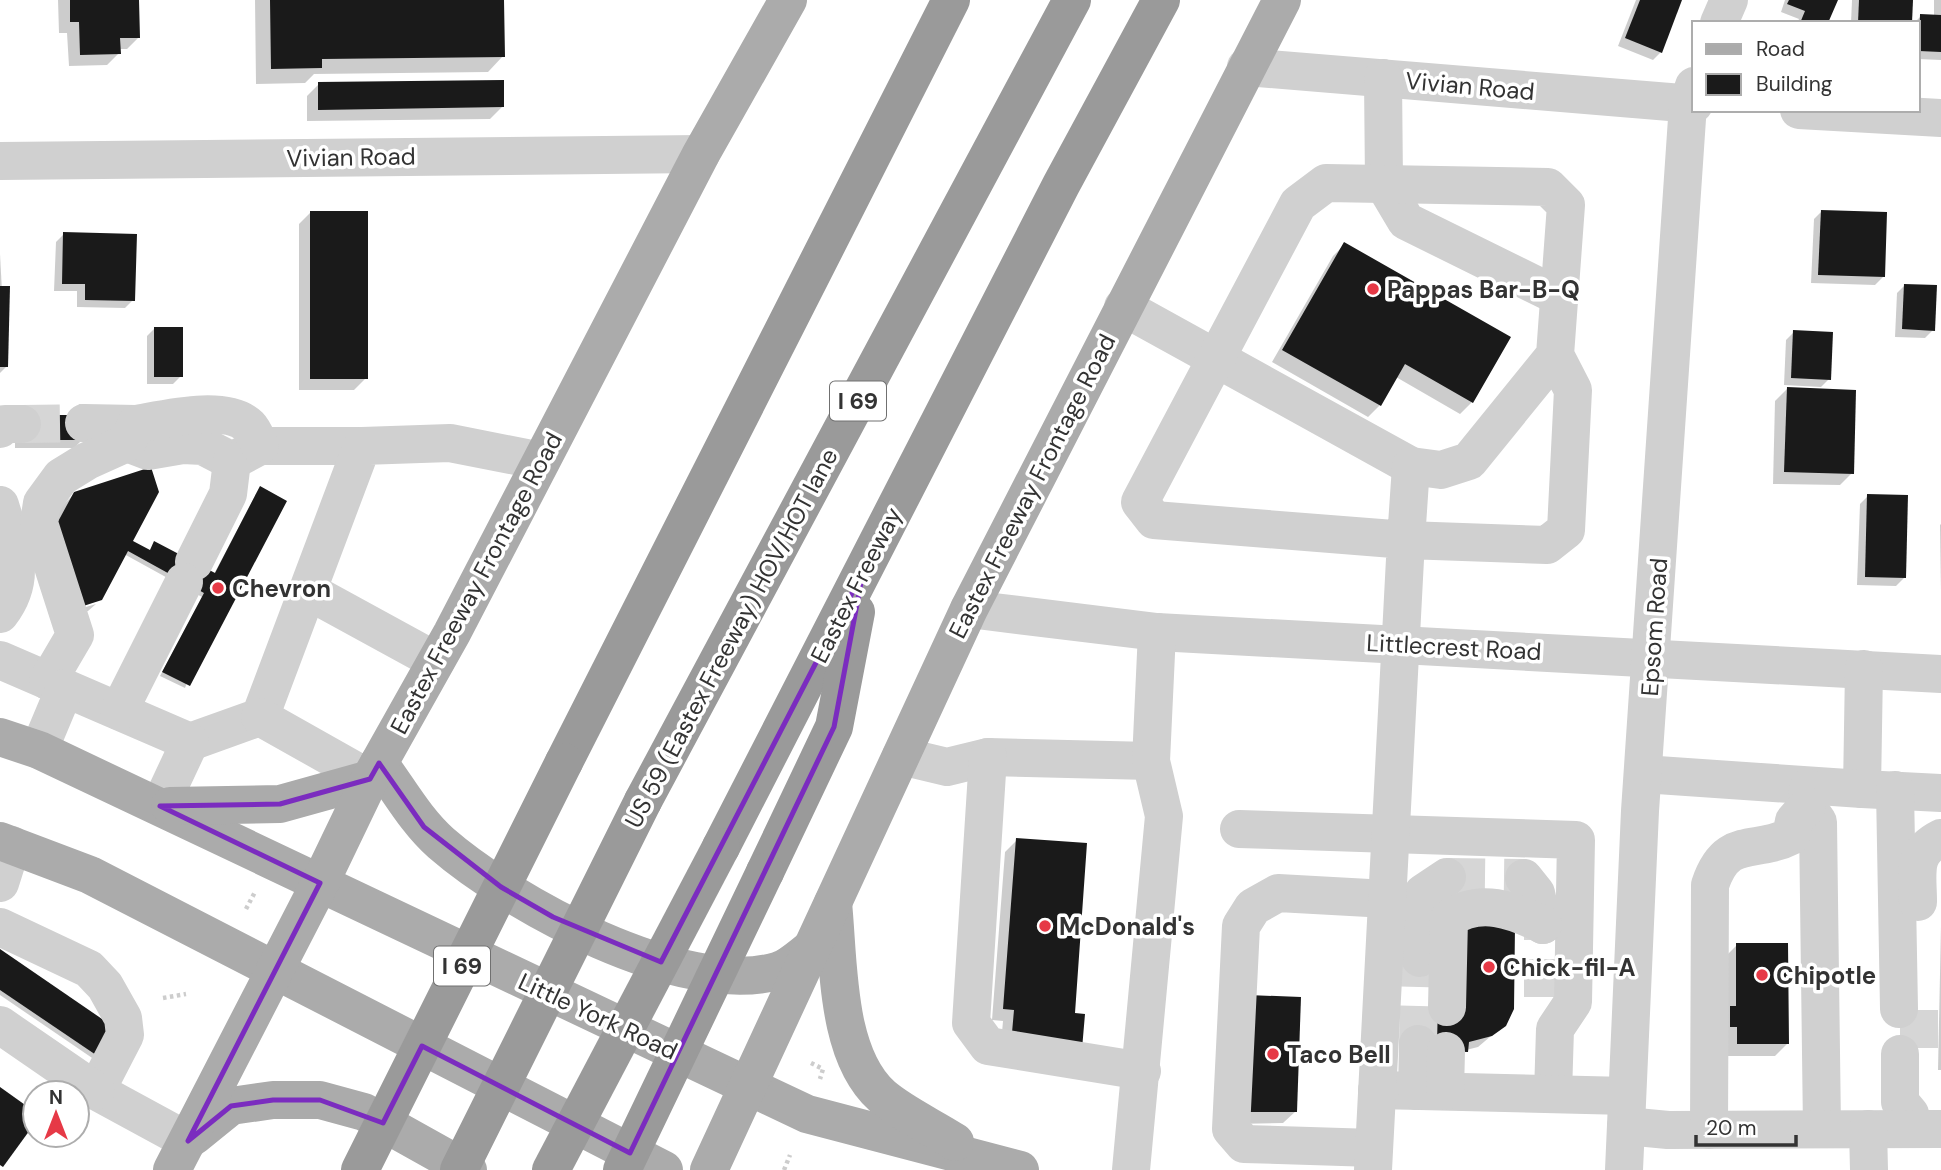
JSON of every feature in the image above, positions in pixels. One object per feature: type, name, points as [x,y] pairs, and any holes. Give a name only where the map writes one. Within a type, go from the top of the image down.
[{"type":"highway","name":"I 69","points":[[360,1170],[951,0]]},
{"type":"highway","name":"US 59 (Eastex Freeway) HOV/HOT lane","points":[[459,1170],[643,802],[1072,0]]},
{"type":"highway","name":"Eastex Freeway","points":[[551,1170],[721,847],[1055,197],[1161,0]]},
{"type":"highway","points":[[622,1170],[834,727],[863,572]]},
{"type":"main road","name":"Eastex Freeway Frontage Road","points":[[180,1156],[375,771],[436,661],[701,154],[788,0]]},
{"type":"main road","name":"Eastex Freeway Frontage Road","points":[[709,1170],[969,609],[1282,0]]},
{"type":"main road","name":"Little York Road","points":[[0,737],[39,750],[160,806],[807,1114],[1003,1166]]},
{"type":"main road","points":[[160,806],[281,804],[375,771],[424,827],[469,866],[531,906],[607,942],[678,969],[742,976],[779,971],[812,948]]},
{"type":"main road","points":[[6,843],[90,875],[664,1170]]},
{"type":"main road","points":[[833,902],[845,1023],[854,1054],[882,1096],[1003,1166]]},
{"type":"main road","points":[[180,1156],[231,1106],[273,1100],[320,1100],[364,1112],[468,1170]]},
{"type":"street","points":[[1720,21],[1729,0]]},
{"type":"street","name":"Vivian Road","points":[[1246,66],[1383,78],[1692,98]]},
{"type":"street","points":[[1383,78],[1384,184],[1406,221],[1560,297]]},
{"type":"street","name":"Epsom Road","points":[[1624,1170],[1643,774],[1692,98]]},
{"type":"street","points":[[1834,112],[1941,118]]},
{"type":"street","name":"Vivian Road","points":[[0,161],[701,154]]},
{"type":"street","points":[[1326,183],[1548,187],[1566,205],[1560,297],[1555,355],[1573,390],[1566,530],[1548,545],[1406,540],[1154,520],[1140,502],[1298,204],[1326,183]]},
{"type":"street","points":[[1123,307],[1411,466],[1441,470],[1469,461],[1555,355]]},
{"type":"street","points":[[10,593],[39,523],[42,503],[61,477],[132,433],[176,417],[226,415],[250,426],[246,454],[229,495],[119,711]]},
{"type":"street","points":[[84,423],[132,433]]},
{"type":"street","points":[[246,454],[450,443],[541,461]]},
{"type":"street","points":[[260,717],[362,446]]},
{"type":"street","points":[[1387,899],[1278,892],[1254,907],[1241,926],[1231,1129],[1244,1144],[1373,1159],[1411,466]]},
{"type":"street","points":[[0,505],[10,593]]},
{"type":"street","points":[[39,523],[75,635],[56,684],[39,750]]},
{"type":"street","points":[[308,591],[436,661]]},
{"type":"street","name":"Littlecrest Road","points":[[969,609],[1157,632],[1941,674]]},
{"type":"street","points":[[1131,1170],[1164,816],[1152,761],[1157,632]]},
{"type":"street","points":[[0,660],[190,742],[260,717],[375,771]]},
{"type":"street","points":[[1864,669],[1909,1010],[1918,932],[1917,862],[1925,847],[1941,838]]},
{"type":"street","points":[[160,806],[190,742]]},
{"type":"street","points":[[901,756],[947,767],[988,757],[1152,761]]},
{"type":"street","points":[[988,757],[971,1023],[988,1045],[1142,1071]]},
{"type":"street","points":[[1643,774],[1807,795],[1879,790],[1941,793]]},
{"type":"street","points":[[1807,795],[1818,822],[1822,1129]]},
{"type":"street","points":[[1709,1130],[1710,885],[1716,867],[1733,849],[1754,844],[1777,844],[1791,836],[1794,821],[1807,795]]},
{"type":"street","points":[[1238,829],[1576,840],[1573,1002],[1549,1014],[1553,1094]]},
{"type":"street","points":[[0,883],[6,843]]},
{"type":"street","points":[[1420,958],[1423,892],[1447,877]]},
{"type":"street","points":[[1447,1007],[1449,919],[1464,908],[1511,909],[1543,925],[1536,892],[1524,878]]},
{"type":"street","points":[[1918,932],[1941,887]]},
{"type":"street","points":[[0,927],[89,969],[105,986],[123,1018],[125,1035],[96,1091]]},
{"type":"street","points":[[0,1025],[96,1091],[180,1156]]},
{"type":"street","points":[[1431,1091],[1432,1048]]},
{"type":"street","points":[[1910,1054],[1900,1102],[1921,1124]]},
{"type":"street","points":[[1377,1090],[1553,1094],[1709,1130],[1868,1129],[1921,1124]]},
{"type":"street","points":[[1868,1129],[1869,1170]]},
{"type":"path","points":[[163,998],[181,992],[186,994]]},
{"type":"path","points":[[783,1170],[790,1155]]},
{"type":"highlighted area","points":[[863,572],[834,727],[630,1153],[422,1046],[383,1123],[320,1100],[273,1100],[231,1106],[188,1141],[320,883],[160,806],[280,804],[370,779],[379,763],[424,827],[501,887],[553,917],[661,962]]},
{"type":"building","points":[[70,0],[139,0],[140,38],[120,38],[121,54],[80,55],[79,22],[70,22]]},
{"type":"building","points":[[270,0],[504,0],[505,57],[322,59],[322,68],[271,69]]},
{"type":"building","points":[[1640,0],[1682,0],[1662,53],[1625,38]]},
{"type":"building","points":[[1789,0],[1838,0],[1829,21],[1801,21],[1805,11],[1787,4]]},
{"type":"building","points":[[1859,0],[1913,0],[1912,21],[1858,21]]},
{"type":"building","points":[[1920,14],[1941,15],[1941,52],[1920,51]]},
{"type":"building","points":[[504,80],[504,107],[318,110],[318,82]]},
{"type":"building","points":[[1821,210],[1887,212],[1885,277],[1818,275]]},
{"type":"building","points":[[310,211],[368,211],[368,379],[310,379]]},
{"type":"building","points":[[63,232],[137,234],[135,301],[85,300],[85,284],[62,284]]},
{"type":"building","name":"Pappas Bar-B-Q","points":[[1344,242],[1511,337],[1473,403],[1405,364],[1381,406],[1282,350]]},
{"type":"building","points":[[1904,284],[1937,285],[1935,331],[1902,329]]},
{"type":"building","points":[[0,286],[10,286],[8,367],[0,367]]},
{"type":"building","points":[[154,327],[183,327],[183,377],[154,377]]},
{"type":"building","points":[[1793,330],[1833,332],[1831,380],[1791,378]]},
{"type":"building","points":[[1787,387],[1856,390],[1854,474],[1784,472]]},
{"type":"building","points":[[22,415],[84,415],[84,440],[22,440]]},
{"type":"building","points":[[151,467],[159,492],[133,541],[150,550],[154,541],[215,573],[260,486],[287,501],[190,686],[162,672],[204,593],[128,551],[102,600],[80,607],[54,529],[74,492]]},
{"type":"building","points":[[1867,494],[1908,495],[1906,578],[1865,577]]},
{"type":"building","name":"McDonald's","points":[[1016,838],[1087,843],[1075,1013],[1085,1014],[1082,1049],[1011,1044],[1014,1010],[1003,1009]]},
{"type":"building","name":"Chick-fil-A","points":[[1466,923],[1515,926],[1514,1009],[1506,1026],[1492,1036],[1469,1042],[1468,1052],[1432,1051],[1436,1007]]},
{"type":"building","name":"Chipotle","points":[[1736,943],[1788,943],[1789,1044],[1737,1044],[1737,1027],[1730,1027],[1730,1006],[1736,1006]]},
{"type":"building","points":[[0,949],[121,1032],[102,1059],[0,990]]},
{"type":"building","name":"Taco Bell","points":[[1248,995],[1301,997],[1297,1112],[1244,1112]]},
{"type":"building","points":[[0,1087],[21,1102],[21,1142],[3,1167],[0,1165]]},
{"type":"tunnel","points":[[22,424],[84,423]]},
{"type":"tunnel","points":[[1447,877],[1524,878]]},
{"type":"tunnel","points":[[1543,925],[1543,997]]},
{"type":"tunnel","points":[[1418,1044],[1420,958]]},
{"type":"tunnel","points":[[1919,1010],[1919,1054]]},
{"type":"place","name":"Pappas Bar-B-Q","points":[[1373,289]]},
{"type":"place","name":"Chevron","points":[[218,588]]},
{"type":"place","name":"McDonald's","points":[[1045,926]]},
{"type":"place","name":"Chick-fil-A","points":[[1489,967]]},
{"type":"place","name":"Chipotle","points":[[1762,975]]},
{"type":"place","name":"Taco Bell","points":[[1273,1054]]}]
